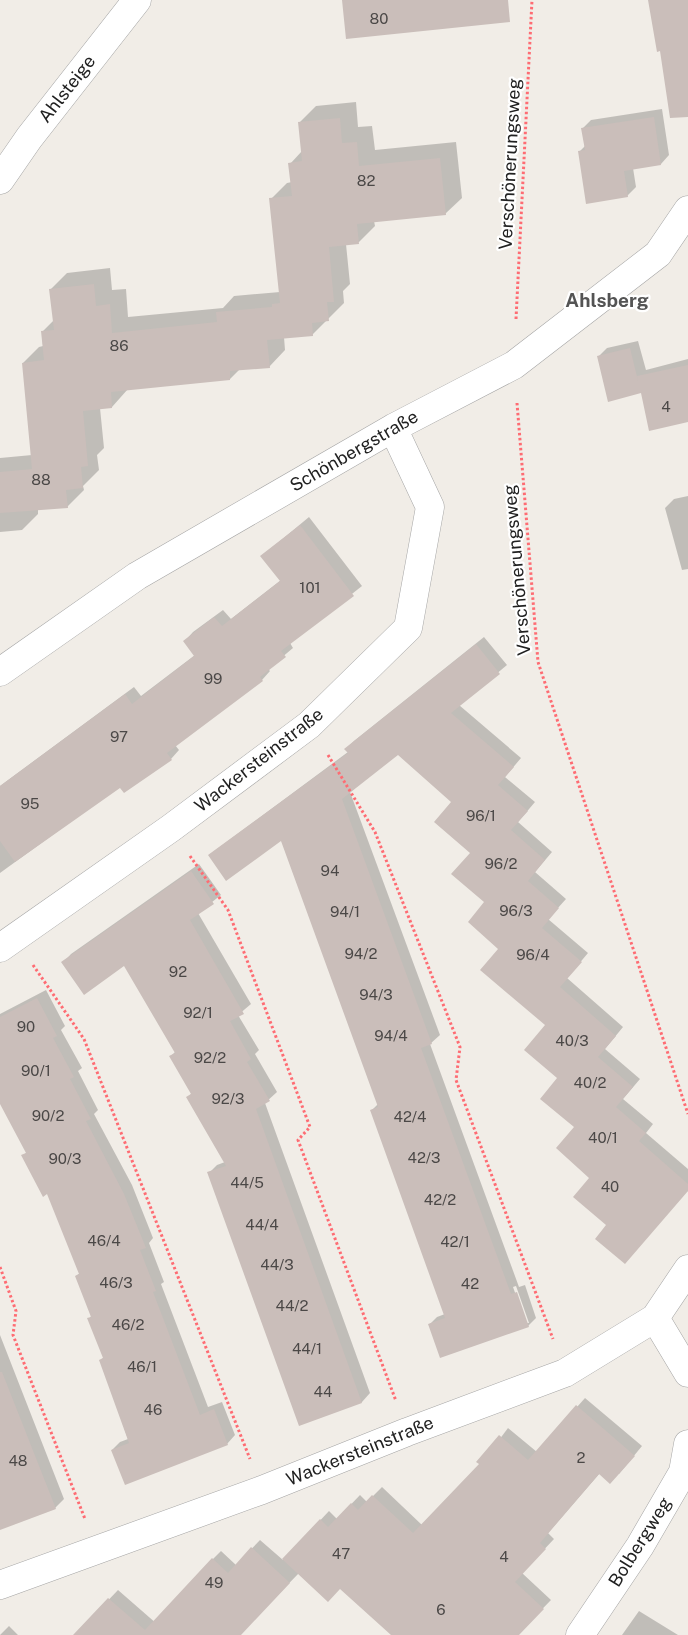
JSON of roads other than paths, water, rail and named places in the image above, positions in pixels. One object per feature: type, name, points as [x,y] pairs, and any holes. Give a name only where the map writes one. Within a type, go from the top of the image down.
[{"type":"street","name":"Ahlsteige","points":[[0,180],[35,130],[137,0]]},
{"type":"street","name":"Schönbergstraße","points":[[0,672],[137,576],[393,428],[514,365],[658,254],[688,210]]},
{"type":"street","points":[[658,254],[688,246]]},
{"type":"street","name":"Wackersteinstraße","points":[[7,943],[171,828],[309,725],[408,628],[430,507],[393,428]]},
{"type":"street","name":"Wackersteinstraße","points":[[0,1585],[262,1490],[408,1432],[566,1373],[655,1318],[688,1269]]},
{"type":"street","points":[[655,1318],[688,1373]]},
{"type":"street","name":"Bolbergweg","points":[[580,1635],[640,1546],[683,1472],[688,1444]]},
{"type":"district","name":"Ahlsberg","points":[[607,300]]}]
